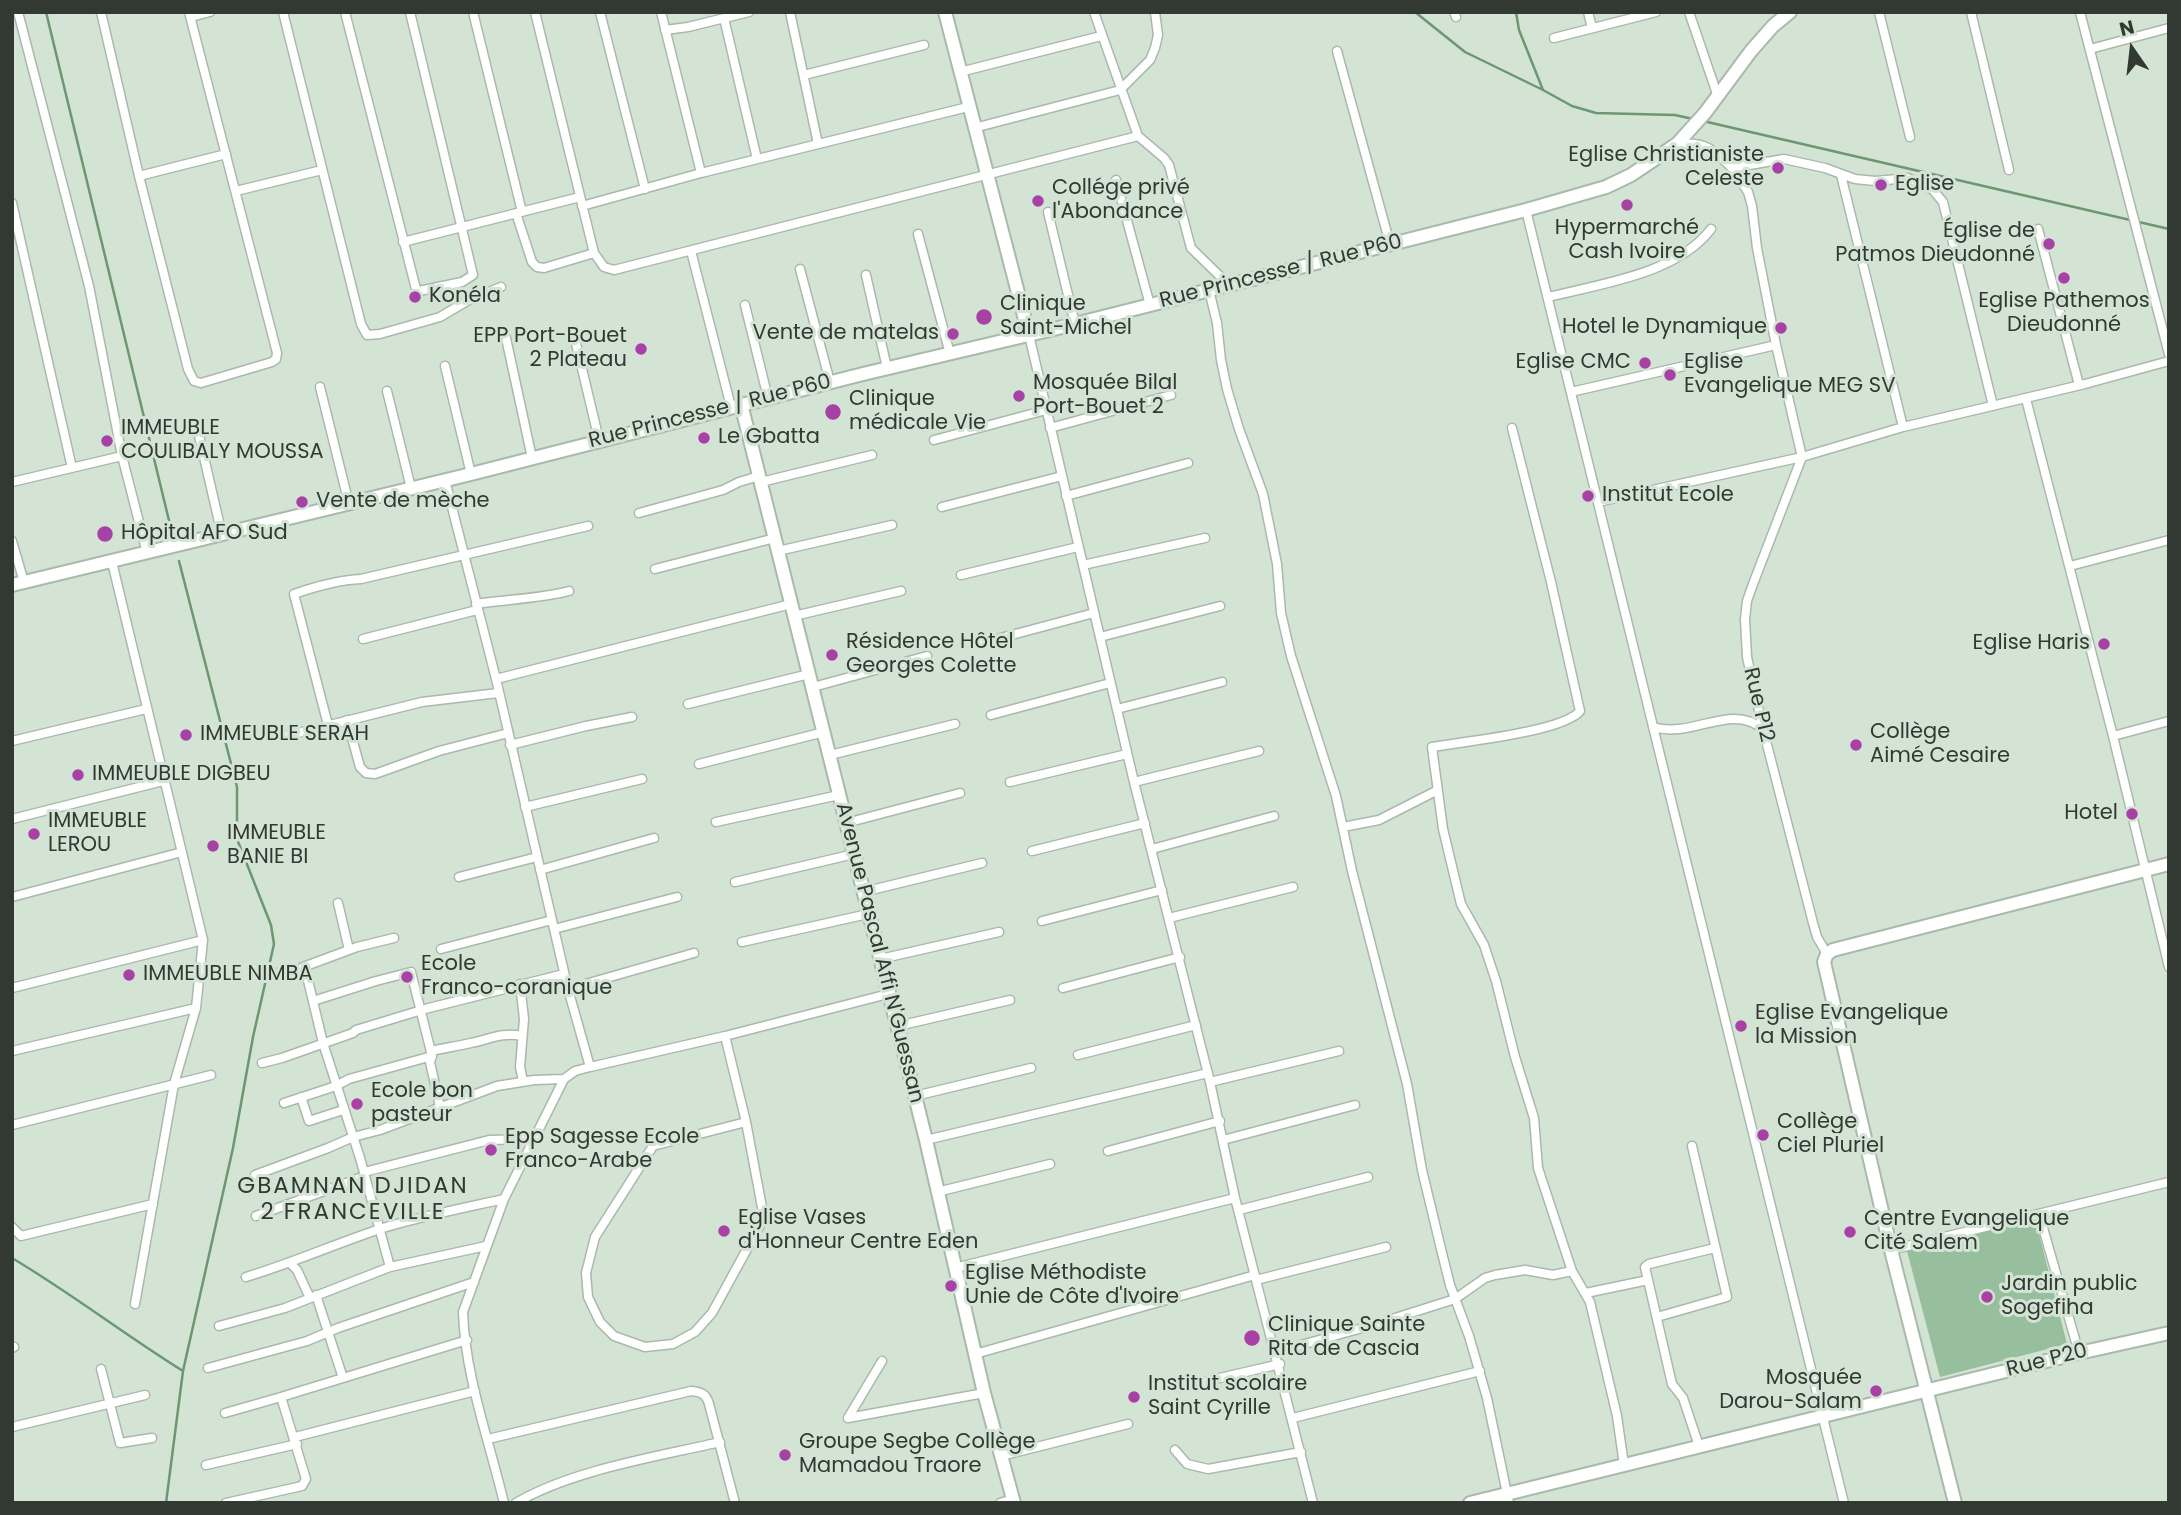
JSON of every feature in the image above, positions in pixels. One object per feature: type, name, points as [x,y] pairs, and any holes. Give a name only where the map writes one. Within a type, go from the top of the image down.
[{"type":"street","points":[[18,12],[89,286],[122,456],[147,553]]},
{"type":"street","points":[[101,12],[139,176],[191,376],[194,381],[201,383],[276,359],[190,15],[210,12]]},
{"type":"street","points":[[283,12],[361,324],[367,335],[380,334],[440,317],[467,301],[501,287]]},
{"type":"street","points":[[345,12],[403,242],[416,289],[419,291],[462,282],[473,275],[410,12]]},
{"type":"street","points":[[473,12],[532,262],[537,267],[544,268],[594,253]]},
{"type":"street","points":[[535,12],[594,253],[604,267],[614,270],[1138,136]]},
{"type":"street","points":[[600,12],[645,189]]},
{"type":"street","points":[[661,12],[701,173]]},
{"type":"street","points":[[665,30],[749,12]]},
{"type":"street","points":[[790,12],[818,144]]},
{"type":"street","points":[[945,12],[1029,335],[1127,754],[1180,957],[1220,1121],[1235,1198],[1280,1364],[1313,1503]]},
{"type":"street","points":[[1094,12],[1138,136],[1169,165],[1191,248],[1229,285]]},
{"type":"street","points":[[974,128],[1120,90],[1143,68],[1155,48],[1158,35],[1155,12]]},
{"type":"street","points":[[1588,12],[1592,28]]},
{"type":"street","points":[[1554,37],[1656,12]]},
{"type":"street","points":[[1689,12],[1717,94]]},
{"type":"street","name":"Rue Princesse / Rue P60","points":[[18,584],[471,474],[830,382],[1075,324],[1527,210],[1606,187],[1631,175],[1678,144],[1751,51],[1773,26],[1790,12]]},
{"type":"street","points":[[1879,12],[1910,137]]},
{"type":"street","points":[[1970,12],[2009,170]]},
{"type":"street","points":[[2080,12],[2169,354]]},
{"type":"street","points":[[724,18],[757,159]]},
{"type":"street","points":[[2090,50],[2169,28]]},
{"type":"street","points":[[960,72],[1101,36]]},
{"type":"street","points":[[804,75],[924,45]]},
{"type":"street","points":[[1337,51],[1390,244]]},
{"type":"street","points":[[403,242],[519,213],[645,189],[968,107]]},
{"type":"street","points":[[1678,144],[1693,142],[1709,147],[1732,168],[1748,192],[1776,345],[1802,457]]},
{"type":"street","points":[[139,176],[226,154]]},
{"type":"street","points":[[1732,168],[1784,159],[1825,167],[1841,175],[1870,181],[1908,178],[1940,196],[1993,406]]},
{"type":"street","points":[[236,191],[322,170]]},
{"type":"street","points":[[1841,175],[1903,427]]},
{"type":"street","points":[[1116,180],[1150,305]]},
{"type":"street","points":[[12,202],[72,468]]},
{"type":"street","points":[[1527,210],[1844,1503]]},
{"type":"street","points":[[1048,212],[1075,324]]},
{"type":"street","points":[[1548,297],[1654,270],[1696,246],[1711,229]]},
{"type":"street","points":[[2039,229],[2079,385]]},
{"type":"street","points":[[918,234],[950,354]]},
{"type":"street","points":[[691,251],[736,406]]},
{"type":"street","points":[[800,269],[830,382]]},
{"type":"street","points":[[866,275],[887,368]]},
{"type":"street","points":[[1209,290],[1227,390],[1263,494],[1291,656],[1336,796],[1368,936],[1405,1073],[1422,1170],[1442,1254],[1479,1371],[1508,1498]]},
{"type":"street","points":[[745,305],[768,398]]},
{"type":"street","points":[[573,331],[599,440]]},
{"type":"street","points":[[506,338],[532,457]]},
{"type":"street","points":[[1571,392],[1776,345]]},
{"type":"street","points":[[1598,502],[1802,457],[1903,427],[2026,399],[2169,361]]},
{"type":"street","points":[[445,366],[471,474]]},
{"type":"street","points":[[320,387],[349,503]]},
{"type":"street","points":[[387,391],[411,488]]},
{"type":"street","points":[[1050,428],[1171,395]]},
{"type":"street","points":[[2026,399],[2169,967]]},
{"type":"street","name":"Avenue Pascal Affi N'Guessan","points":[[736,406],[760,479],[898,1027],[1001,1456],[1009,1502]]},
{"type":"street","points":[[934,440],[1046,410]]},
{"type":"street","points":[[197,427],[222,535]]},
{"type":"street","points":[[1512,428],[1580,712],[1569,719],[1540,728],[1432,747],[1436,791],[1461,904],[1484,944],[1534,1118],[1538,1168],[1572,1271],[1586,1293],[1594,1316],[1616,1416],[1623,1465]]},
{"type":"street","points":[[639,513],[723,491],[739,482],[872,455]]},
{"type":"street","points":[[12,482],[122,456]]},
{"type":"street","name":"Rue P12","points":[[1802,457],[1747,601],[1746,647],[1763,729],[1816,937],[1827,954]]},
{"type":"street","points":[[1066,496],[1188,463]]},
{"type":"street","points":[[942,507],[1062,476]]},
{"type":"street","points":[[445,480],[496,679],[564,974],[590,1067]]},
{"type":"street","points":[[778,551],[892,525]]},
{"type":"street","points":[[328,725],[295,594],[319,585],[361,579],[588,526]]},
{"type":"street","points":[[655,569],[775,538]]},
{"type":"street","points":[[1083,565],[1205,538]]},
{"type":"street","points":[[2070,566],[2169,540]]},
{"type":"street","points":[[12,541],[18,584]]},
{"type":"street","points":[[961,575],[1078,547]]},
{"type":"street","points":[[112,562],[203,940],[196,1008],[174,1084],[135,1304]]},
{"type":"street","points":[[363,639],[514,598],[540,597],[569,590]]},
{"type":"street","points":[[496,679],[793,610],[901,592]]},
{"type":"street","points":[[1100,638],[1220,606]]},
{"type":"street","points":[[978,643],[1094,612]]},
{"type":"street","points":[[688,704],[927,656]]},
{"type":"street","points":[[1117,709],[1223,682]]},
{"type":"street","points":[[991,715],[1110,683]]},
{"type":"street","points":[[282,737],[422,702],[498,693]]},
{"type":"street","points":[[12,741],[146,709]]},
{"type":"street","points":[[510,745],[632,717]]},
{"type":"street","points":[[1653,727],[1675,731],[1740,717],[1763,729]]},
{"type":"street","points":[[346,720],[360,767],[366,773],[375,774],[439,751],[508,733]]},
{"type":"street","points":[[2113,736],[2169,721]]},
{"type":"street","points":[[830,755],[955,724]]},
{"type":"street","points":[[699,764],[824,732]]},
{"type":"street","points":[[1134,782],[1259,751]]},
{"type":"street","points":[[1010,782],[1127,754]]},
{"type":"street","points":[[525,807],[642,779]]},
{"type":"street","points":[[12,819],[163,781]]},
{"type":"street","points":[[1343,827],[1379,820],[1436,791]]},
{"type":"street","points":[[846,823],[960,793]]},
{"type":"street","points":[[716,822],[839,795]]},
{"type":"street","points":[[1152,849],[1274,816]]},
{"type":"street","points":[[1032,851],[1145,822]]},
{"type":"street","points":[[540,870],[654,838]]},
{"type":"street","points":[[12,897],[182,852]]},
{"type":"street","points":[[735,882],[854,854]]},
{"type":"street","points":[[459,877],[537,857]]},
{"type":"street","points":[[863,892],[982,863]]},
{"type":"street","points":[[1955,1503],[1925,1391],[1825,968],[1827,954],[1833,950],[2169,864]]},
{"type":"street","points":[[1169,918],[1293,887]]},
{"type":"street","points":[[1042,921],[1162,890]]},
{"type":"street","points":[[554,929],[677,897]]},
{"type":"street","points":[[338,903],[349,950]]},
{"type":"street","points":[[742,942],[868,914]]},
{"type":"street","points":[[441,949],[552,920]]},
{"type":"street","points":[[880,959],[999,932]]},
{"type":"street","points":[[273,974],[303,969],[349,950],[394,937]]},
{"type":"street","points":[[12,988],[203,940]]},
{"type":"street","points":[[568,989],[694,953]]},
{"type":"street","points":[[1063,988],[1180,957]]},
{"type":"street","points":[[303,969],[390,1267]]},
{"type":"street","points":[[313,1001],[411,972],[432,1054],[430,1062],[440,1107]]},
{"type":"street","points":[[262,1063],[422,1010],[564,974]]},
{"type":"street","points":[[520,984],[524,1019],[520,1067],[523,1081]]},
{"type":"street","points":[[505,1503],[475,1391],[463,1312],[504,1199],[564,1079],[575,1071],[590,1067],[888,994]]},
{"type":"street","points":[[898,1027],[1010,1000]]},
{"type":"street","points":[[12,1051],[196,1008]]},
{"type":"street","points":[[1078,1055],[1196,1025]]},
{"type":"street","points":[[284,1103],[349,1079],[432,1054],[508,1033],[522,1036]]},
{"type":"street","points":[[725,1036],[746,1122],[764,1218],[712,1312],[695,1332],[673,1344],[645,1347],[614,1336],[600,1322],[588,1297],[586,1273],[595,1237],[653,1146],[746,1122]]},
{"type":"street","points":[[926,1140],[1339,1051]]},
{"type":"street","points":[[915,1096],[1031,1068]]},
{"type":"street","points":[[12,1125],[211,1075]]},
{"type":"street","points":[[255,1175],[497,1086],[523,1081],[564,1079]]},
{"type":"street","points":[[301,1097],[309,1121],[343,1110]]},
{"type":"street","points":[[1223,1140],[1355,1105]]},
{"type":"street","points":[[1108,1151],[1220,1121]]},
{"type":"street","points":[[256,1216],[364,1174],[489,1140],[533,1139]]},
{"type":"street","points":[[1657,1317],[1727,1297],[1692,1146]]},
{"type":"street","points":[[937,1192],[1050,1164]]},
{"type":"street","points":[[1238,1210],[1368,1177]]},
{"type":"street","points":[[1891,1250],[2169,1182]]},
{"type":"street","points":[[954,1268],[1235,1198]]},
{"type":"street","points":[[246,1277],[291,1264],[381,1229],[504,1199]]},
{"type":"street","points":[[12,1227],[21,1236],[153,1205]]},
{"type":"street","points":[[2039,1214],[2079,1353]]},
{"type":"street","points":[[219,1326],[274,1311],[390,1267],[486,1246]]},
{"type":"street","points":[[975,1354],[1256,1277],[1386,1247]]},
{"type":"street","points":[[1699,1446],[1683,1398],[1672,1384],[1645,1267],[1715,1248]]},
{"type":"street","points":[[291,1264],[313,1296],[343,1378]]},
{"type":"street","points":[[1276,1352],[1455,1299],[1485,1278],[1495,1275],[1525,1270],[1553,1275],[1572,1271]]},
{"type":"street","points":[[1586,1293],[1647,1280]]},
{"type":"street","points":[[208,1368],[274,1352],[474,1282]]},
{"type":"street","name":"Rue P20","points":[[1470,1503],[1508,1498],[1699,1446],[2169,1333]]},
{"type":"street","points":[[225,1413],[467,1340]]},
{"type":"street","points":[[882,1361],[848,1418],[984,1393]]},
{"type":"street","points":[[1181,1387],[1280,1364]]},
{"type":"street","points":[[101,1369],[120,1443],[152,1437]]},
{"type":"street","points":[[1293,1418],[1479,1371]]},
{"type":"street","points":[[206,1465],[475,1391]]},
{"type":"street","points":[[488,1439],[691,1391],[701,1392],[707,1396],[735,1503]]},
{"type":"street","points":[[12,1427],[145,1395]]},
{"type":"street","points":[[226,1503],[302,1486],[306,1479],[281,1397]]},
{"type":"street","points":[[1001,1456],[1128,1424]]},
{"type":"street","points":[[516,1503],[552,1485],[576,1477],[719,1442]]},
{"type":"street","points":[[1175,1450],[1187,1464],[1208,1469],[1301,1452]]},
{"type":"green space","name":"Jardin public Sogefiha","points":[[2035,1218],[2067,1344],[1940,1377],[1907,1251]]},
{"type":"waterway","points":[[46,12],[172,533]]},
{"type":"waterway","points":[[1415,12],[1465,52],[1543,90]]},
{"type":"waterway","points":[[1516,12],[1519,30],[1543,90],[1572,106],[1596,113],[1675,115],[1693,119]]},
{"type":"waterway","points":[[1703,121],[2169,229]]},
{"type":"waterway","points":[[166,1503],[183,1371],[233,1148],[253,1037],[274,944],[271,925],[237,839],[237,787],[179,561]]},
{"type":"waterway","points":[[12,1258],[183,1371]]},
{"type":"place","name":"Eglise Christianiste Celeste","points":[[1778,168]]},
{"type":"place","name":"Eglise","points":[[1881,185]]},
{"type":"place","name":"Collége privé l'Abondance","points":[[1038,201]]},
{"type":"place","name":"Hypermarché Cash Ivoire","points":[[1627,205]]},
{"type":"place","name":"Église de Patmos Dieudonné","points":[[2049,244]]},
{"type":"place","name":"Eglise Pathemos Dieudonné","points":[[2064,278]]},
{"type":"place","name":"Konéla","points":[[415,297]]},
{"type":"place","name":"Clinique Saint-Michel","points":[[984,317]]},
{"type":"place","name":"Hotel le Dynamique","points":[[1781,328]]},
{"type":"place","name":"Vente de matelas","points":[[953,334]]},
{"type":"place","name":"EPP Port-Bouet 2 Plateau","points":[[641,349]]},
{"type":"place","name":"Eglise CMC","points":[[1645,363]]},
{"type":"place","name":"Eglise Evangelique MEG SV","points":[[1670,375]]},
{"type":"place","name":"Mosquée Bilal Port-Bouet 2","points":[[1019,396]]},
{"type":"place","name":"Clinique médicale Vie","points":[[833,412]]},
{"type":"place","name":"Le Gbatta","points":[[704,438]]},
{"type":"place","name":"IMMEUBLE COULIBALY MOUSSA","points":[[107,441]]},
{"type":"place","name":"Institut Ecole","points":[[1588,496]]},
{"type":"place","name":"Vente de mèche","points":[[302,502]]},
{"type":"place","name":"Hôpital AFO Sud","points":[[105,534]]},
{"type":"place","name":"Eglise Haris","points":[[2104,644]]},
{"type":"place","name":"Résidence Hôtel Georges Colette","points":[[832,655]]},
{"type":"place","name":"IMMEUBLE SERAH","points":[[186,735]]},
{"type":"place","name":"Collège Aimé Cesaire","points":[[1856,745]]},
{"type":"place","name":"IMMEUBLE DIGBEU","points":[[78,775]]},
{"type":"place","name":"Hotel","points":[[2132,814]]},
{"type":"place","name":"IMMEUBLE LEROU","points":[[34,834]]},
{"type":"place","name":"IMMEUBLE BANIE BI","points":[[213,846]]},
{"type":"place","name":"IMMEUBLE NIMBA","points":[[129,975]]},
{"type":"place","name":"Ecole Franco-coranique","points":[[407,977]]},
{"type":"place","name":"Eglise Evangelique la Mission","points":[[1741,1026]]},
{"type":"place","name":"Ecole bon pasteur","points":[[357,1104]]},
{"type":"place","name":"Collège Ciel Pluriel","points":[[1763,1135]]},
{"type":"place","name":"Epp Sagesse Ecole Franco-Arabe","points":[[491,1150]]},
{"type":"place","name":"Eglise Vases d'Honneur Centre Eden","points":[[724,1231]]},
{"type":"place","name":"Centre Evangelique Cité Salem","points":[[1850,1232]]},
{"type":"place","name":"Eglise Méthodiste Unie de Côte d'Ivoire","points":[[951,1286]]},
{"type":"place","name":"Jardin public Sogefiha","points":[[1987,1297]]},
{"type":"place","name":"Clinique Sainte Rita de Cascia","points":[[1252,1338]]},
{"type":"place","name":"Mosquée Darou-Salam","points":[[1876,1391]]},
{"type":"place","name":"Institut scolaire Saint Cyrille","points":[[1134,1397]]},
{"type":"place","name":"Groupe Segbe Collège Mamadou Traore","points":[[785,1455]]},
{"type":"district","name":"GBAMNAN DJIDAN 2 FRANCEVILLE","points":[[353,1200]]}]
